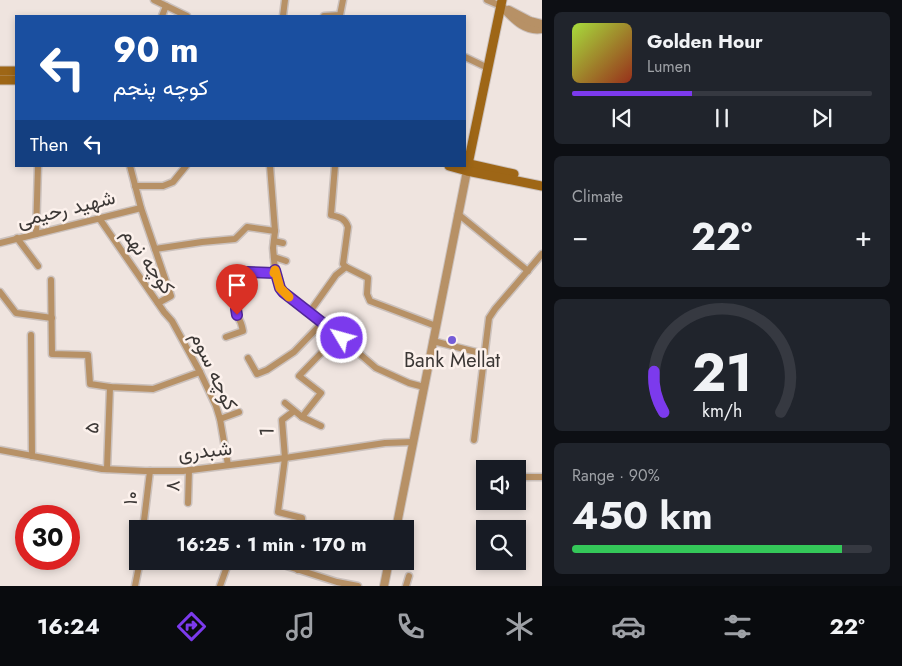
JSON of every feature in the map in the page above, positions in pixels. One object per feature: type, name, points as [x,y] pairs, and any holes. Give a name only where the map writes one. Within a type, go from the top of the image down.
[{"type":"main road","points":[[467,166],[501,3]]},
{"type":"main road","points":[[0,71],[15,71]]},
{"type":"main road","points":[[0,80],[15,80]]},
{"type":"main road","points":[[467,166],[542,180]]},
{"type":"main road","points":[[467,166],[542,186]]},
{"type":"street","points":[[154,0],[185,15]]},
{"type":"street","points":[[283,15],[285,0]]},
{"type":"street","points":[[340,15],[343,0]]},
{"type":"street","points":[[487,0],[501,3],[530,21],[542,24]]},
{"type":"street","points":[[501,3],[527,29],[542,29]]},
{"type":"street","points":[[162,15],[166,6]]},
{"type":"street","points":[[466,57],[488,68]]},
{"type":"street","points":[[398,520],[467,166]]},
{"type":"street","points":[[36,234],[38,167]]},
{"type":"street","points":[[130,167],[141,208],[171,296],[158,303]]},
{"type":"street","points":[[135,186],[163,186],[173,182],[185,167]]},
{"type":"street","points":[[270,167],[275,231],[273,248],[275,270],[280,288],[376,368],[409,383],[424,387]]},
{"type":"street","points":[[335,167],[331,215],[340,218],[348,226],[343,264],[368,278],[367,294],[370,301],[436,326]]},
{"type":"street","name":"شهید رحیمی","points":[[0,242],[141,208]]},
{"type":"street","points":[[458,214],[528,271]]},
{"type":"street","name":"کوچه نهم","points":[[99,218],[172,321]]},
{"type":"street","points":[[155,249],[235,239],[246,227],[275,231]]},
{"type":"street","points":[[17,238],[38,266]]},
{"type":"street","points":[[274,241],[283,244]]},
{"type":"street","points":[[474,440],[489,318],[494,309],[542,254]]},
{"type":"street","points":[[274,257],[286,261]]},
{"type":"street","points":[[309,313],[336,275],[346,267]]},
{"type":"street","points":[[226,337],[244,330],[235,307],[236,291],[240,277],[248,272],[274,273],[275,270]]},
{"type":"street","points":[[52,280],[52,354],[88,355],[90,384],[153,389],[200,372]]},
{"type":"street","points":[[0,292],[16,313],[52,318]]},
{"type":"street","name":"کوچه سوم","points":[[172,321],[216,406],[220,418],[228,465]]},
{"type":"street","points":[[248,358],[257,374],[267,370],[294,352],[322,323]]},
{"type":"street","points":[[31,335],[32,456]]},
{"type":"street","points":[[302,417],[320,393],[299,376],[326,348],[342,338]]},
{"type":"street","points":[[433,340],[484,354]]},
{"type":"street","name":"۵","points":[[107,469],[110,387]]},
{"type":"street","points":[[285,403],[302,417],[321,426]]},
{"type":"street","name":"1","points":[[285,458],[282,420],[294,411]]},
{"type":"street","points":[[220,418],[240,412]]},
{"type":"street","name":"شبدری","points":[[0,450],[107,469],[150,471],[190,470],[385,443],[413,442]]},
{"type":"street","points":[[285,458],[278,512],[302,518],[302,520]]},
{"type":"street","name":"۸","points":[[188,503],[190,470]]},
{"type":"street","name":"۱۰","points":[[145,520],[150,471]]},
{"type":"street","points":[[526,477],[542,477]]},
{"type":"street","points":[[134,586],[138,570]]},
{"type":"street","points":[[220,586],[226,570]]},
{"type":"street","points":[[298,570],[337,582],[358,586]]},
{"type":"street","points":[[384,586],[387,570]]},
{"type":"street","points":[[406,586],[409,576]]},
{"type":"slow traffic","points":[[274,273],[275,270],[280,288],[289,297]]},
{"type":"place","name":"Bank Mellat","points":[[452,340]]},
{"type":"route","points":[[237,315],[235,307],[236,291],[240,277],[248,272],[270,274],[274,273],[275,270],[283,292],[342,338]]}]
